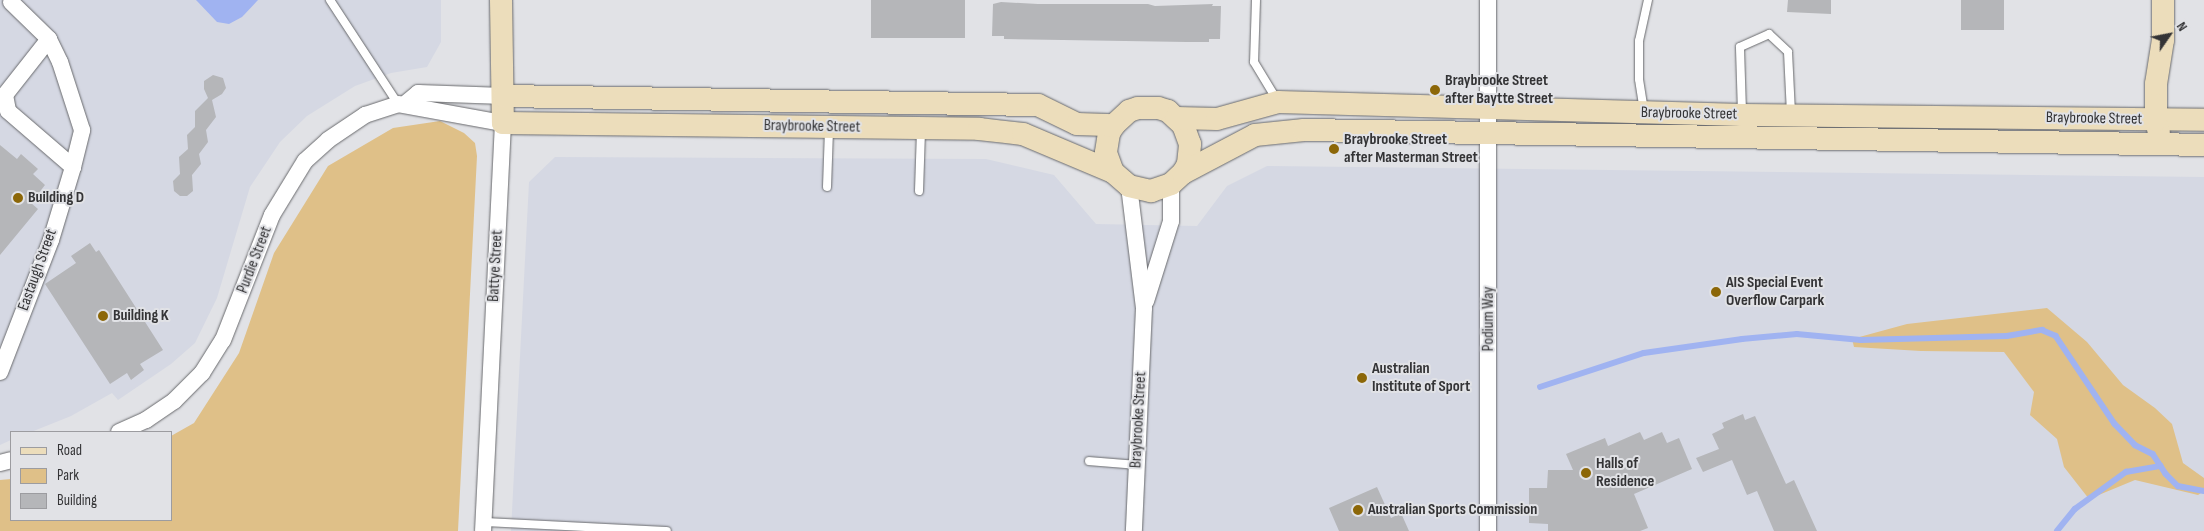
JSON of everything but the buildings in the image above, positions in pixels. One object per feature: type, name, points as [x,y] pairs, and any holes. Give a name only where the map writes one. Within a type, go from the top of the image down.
[{"type":"street","name":"Battye Street","points":[[483,526],[504,96],[501,0]]},
{"type":"street","name":"Podium Way","points":[[1488,0],[1488,531]]},
{"type":"street","points":[[2162,144],[2162,120],[2169,84],[2163,40],[2163,0]]},
{"type":"street","name":"Eastaugh Street","points":[[0,372],[50,240],[74,167],[82,130],[60,62],[49,39],[11,2]]},
{"type":"street","points":[[49,39],[5,95],[8,112],[74,167]]},
{"type":"street","name":"Purdie Street","points":[[121,431],[146,420],[174,401],[202,373],[223,340],[272,215],[305,161],[328,140],[365,115],[402,104],[418,93],[504,96]]},
{"type":"street","name":"Braybrooke Street","points":[[504,96],[1038,105],[1077,124],[1114,125]]},
{"type":"street","name":"Braybrooke Street","points":[[1176,118],[1218,119],[1278,102],[1742,116],[2204,120]]},
{"type":"street","points":[[402,104],[418,109],[503,123]]},
{"type":"street","points":[[979,129],[980,104]]},
{"type":"street","points":[[1138,108],[1158,108],[1176,118],[1185,130],[1190,144],[1188,164],[1177,178],[1150,191],[1121,179],[1106,153],[1106,143],[1114,125],[1124,114],[1138,108]]},
{"type":"street","name":"Braybrooke Street","points":[[503,123],[979,129],[1023,134],[1121,179],[1144,308],[1134,531]]},
{"type":"street","name":"Braybrooke Street","points":[[1144,308],[1171,221],[1177,178],[1255,135],[1304,130],[2204,145]]},
{"type":"lane","points":[[330,0],[402,104]]},
{"type":"lane","points":[[1256,0],[1254,62],[1278,102]]},
{"type":"lane","points":[[1644,113],[1639,78],[1639,41],[1648,0]]},
{"type":"lane","points":[[1742,116],[1740,47],[1769,34],[1788,52],[1791,116]]},
{"type":"lane","points":[[827,187],[829,127]]},
{"type":"lane","points":[[919,190],[921,128]]},
{"type":"lane","points":[[1089,461],[1137,465]]},
{"type":"lane","points":[[483,526],[666,531]]},
{"type":"shaded area","points":[[0,0],[441,0],[441,42],[427,67],[391,73],[355,86],[307,116],[280,142],[250,187],[217,298],[195,343],[171,364],[118,400],[112,393],[71,416],[34,431],[10,431],[10,440],[0,445]]},
{"type":"shaded area","name":"Australian Institute of Sport","points":[[555,157],[986,159],[1054,175],[1096,224],[1197,226],[1227,186],[1267,166],[2204,177],[2204,531],[511,531],[529,182]]},
{"type":"green space","points":[[440,121],[464,133],[475,143],[477,156],[458,531],[0,531],[0,480],[10,479],[10,521],[172,521],[172,435],[194,423],[239,353],[274,253],[328,166],[393,128]]},
{"type":"green space","points":[[2047,308],[2087,342],[2123,385],[2155,408],[2172,424],[2183,463],[2204,478],[2204,491],[2198,495],[2135,480],[2089,499],[2064,467],[2057,439],[2030,415],[2034,392],[2004,352],[1921,351],[1854,347],[1852,339],[1907,324]]},
{"type":"water","points":[[196,0],[258,0],[242,17],[229,24],[217,22]]},
{"type":"waterway","points":[[1540,387],[1644,353],[1742,339],[1797,334],[1861,340],[2007,336],[2042,330],[2056,336],[2115,424],[2135,445],[2153,454],[2166,474],[2178,486],[2204,491]]},
{"type":"waterway","points":[[2057,531],[2075,509],[2126,472],[2160,466]]},
{"type":"place","name":"Braybrooke Street after Baytte Street","points":[[1435,90]]},
{"type":"place","name":"Braybrooke Street after Masterman Street","points":[[1334,149]]},
{"type":"place","name":"Building D","points":[[18,198]]},
{"type":"place","name":"AIS Special Event Overflow Carpark","points":[[1716,292]]},
{"type":"place","name":"Building K","points":[[103,316]]},
{"type":"place","name":"Australian Institute of Sport","points":[[1362,378]]},
{"type":"place","name":"Halls of Residence","points":[[1586,473]]},
{"type":"place","name":"Australian Sports Commission","points":[[1358,510]]}]
